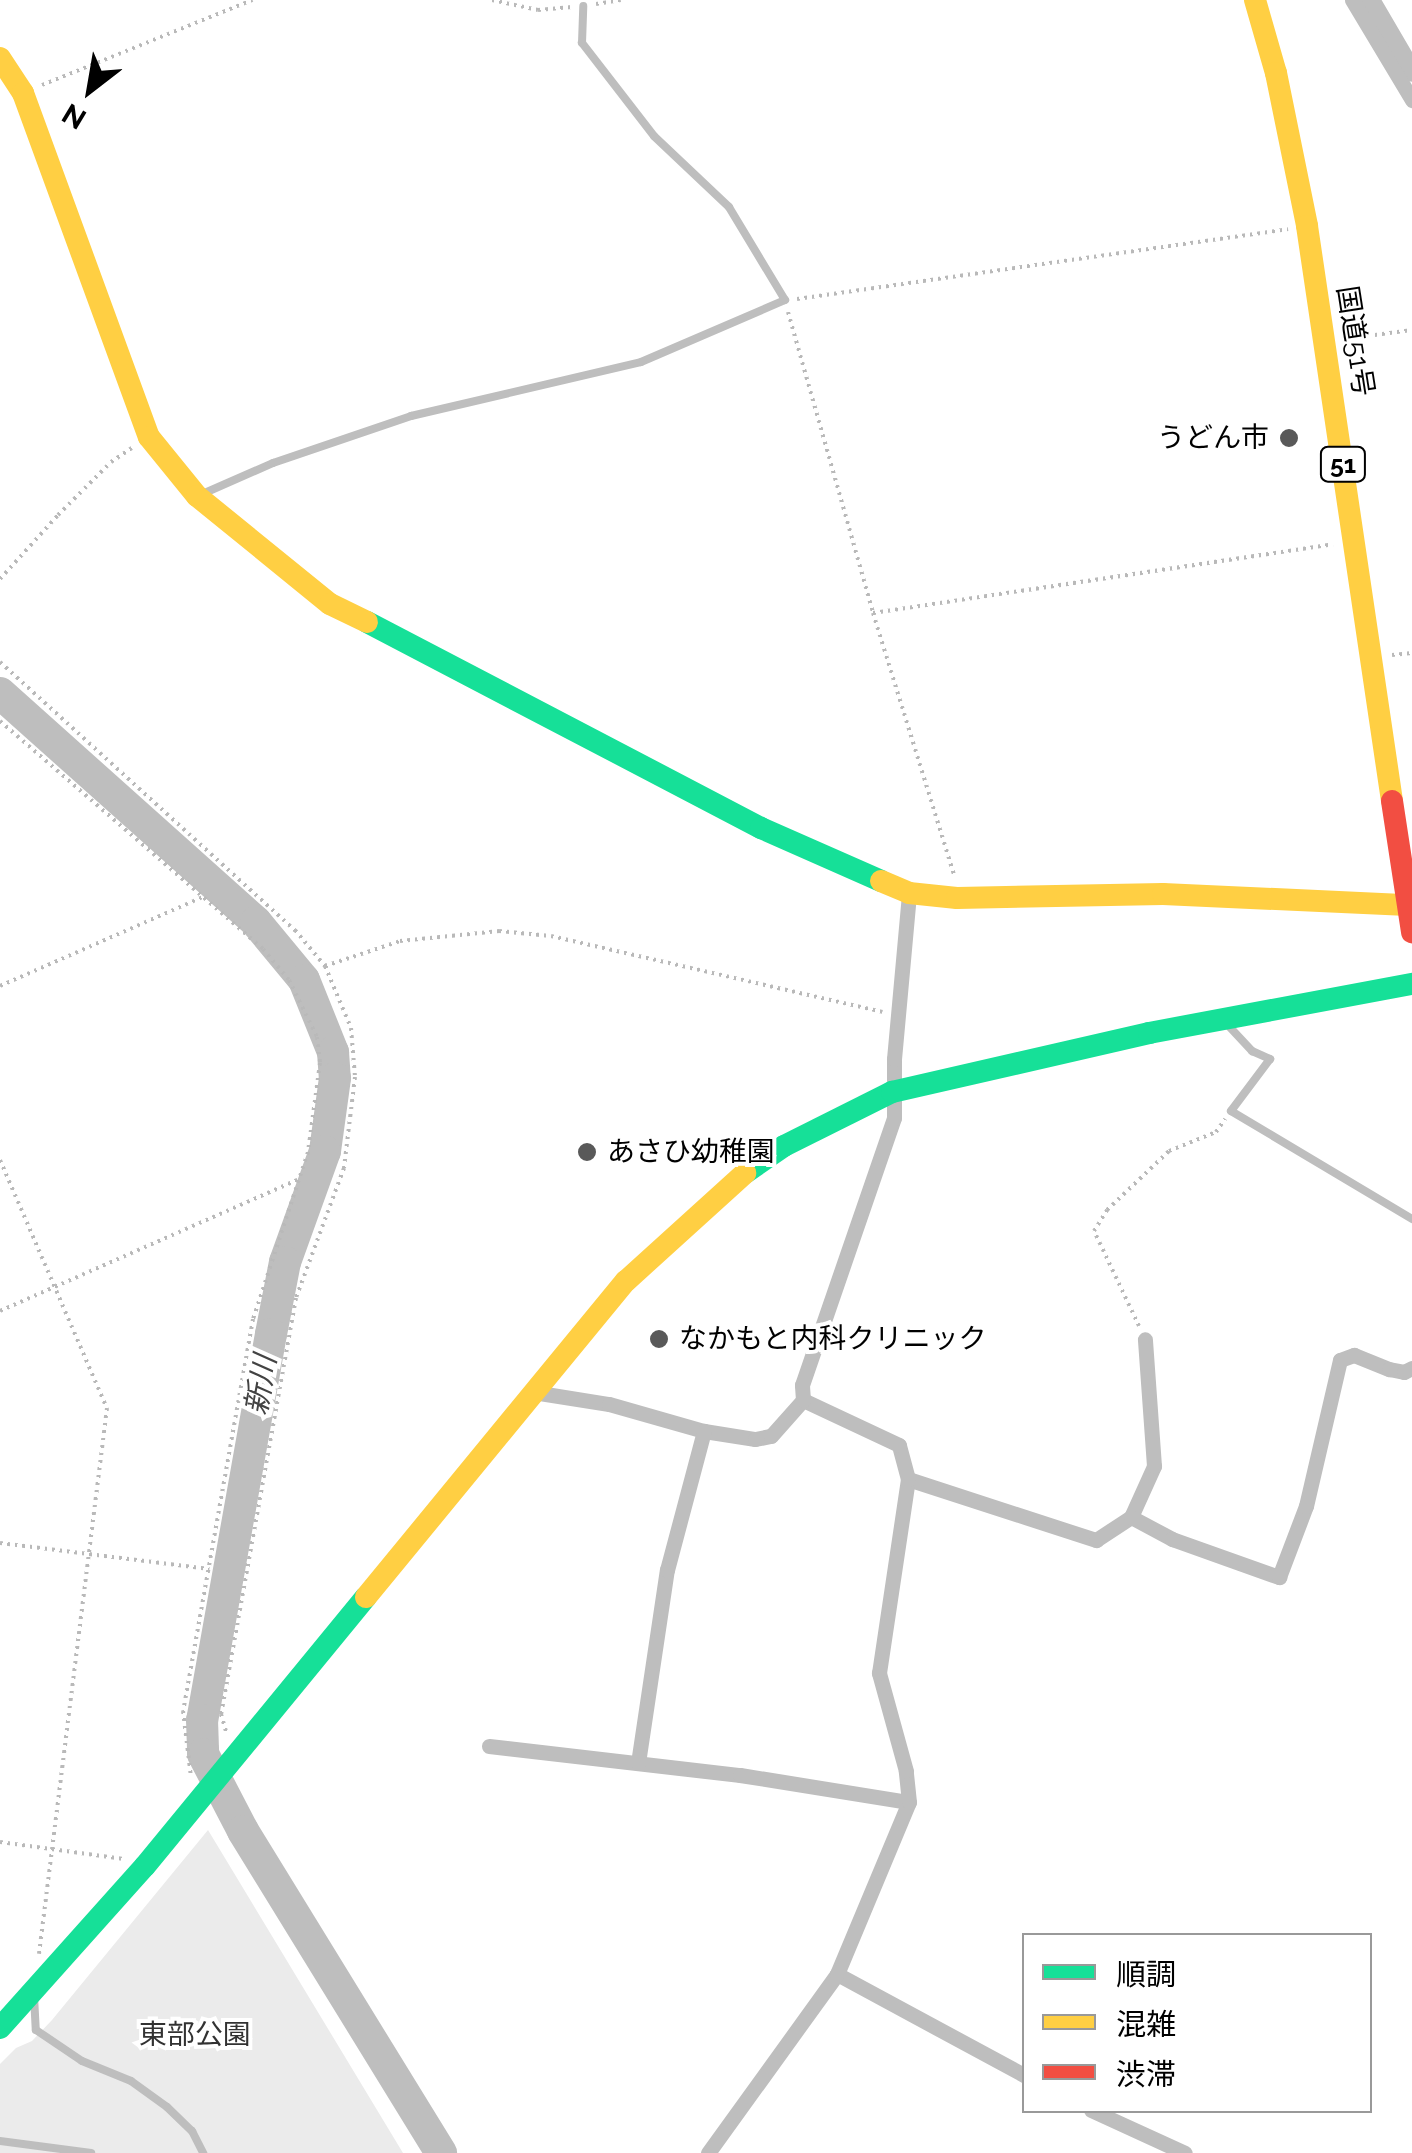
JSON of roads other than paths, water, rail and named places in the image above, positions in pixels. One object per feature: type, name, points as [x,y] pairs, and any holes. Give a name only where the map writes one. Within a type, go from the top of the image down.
[{"type":"main road","name":"国道51号","points":[[1255,0],[1276,73],[1307,226],[1412,932]]},
{"type":"main road","points":[[0,58],[24,93],[149,437],[197,496],[330,604],[542,710],[762,828],[909,893],[956,898],[1164,894],[1408,905]]},
{"type":"main road","points":[[0,2028],[145,1866],[626,1281],[684,1222],[784,1146],[892,1092],[1015,1061],[1412,984]]},
{"type":"street","points":[[1352,0],[1412,100]]},
{"type":"street","points":[[533,1392],[624,1407],[704,1430],[755,1439],[771,1436],[803,1400],[802,1386],[894,1118],[892,1092],[909,893]]},
{"type":"street","points":[[908,1479],[1096,1540],[1131,1517],[1154,1466],[1145,1339]]},
{"type":"street","points":[[1131,1517],[1172,1539],[1279,1577],[1306,1506],[1340,1360],[1354,1354],[1404,1372],[1412,1368]]},
{"type":"street","points":[[708,2153],[837,1974],[909,1802],[906,1771],[879,1673],[908,1479],[899,1445],[803,1400]]},
{"type":"street","points":[[638,1763],[668,1570],[704,1430]]},
{"type":"street","points":[[489,1746],[886,1795],[909,1802]]},
{"type":"street","points":[[837,1974],[1022,2074]]},
{"type":"street","points":[[1098,2113],[1185,2153]]},
{"type":"lane","points":[[197,496],[273,463],[411,416],[641,362],[785,300],[729,207],[654,136],[582,44],[583,6]]},
{"type":"lane","points":[[1223,1020],[1237,1039],[1270,1060],[1231,1111],[1412,1219]]},
{"type":"lane","points":[[34,1994],[36,2030],[82,2062],[131,2082],[167,2107],[192,2131],[203,2153]]},
{"type":"lane","points":[[0,2142],[91,2153]]},
{"type":"waterway","points":[[1370,0],[1412,72]]},
{"type":"waterway","name":"新川","points":[[0,693],[256,922],[304,980],[333,1052],[335,1078],[325,1151],[285,1262],[202,1720],[203,1754],[243,1831],[441,2153]]},
{"type":"place","name":"うどん市","points":[[1289,438]]},
{"type":"place","name":"あさひ幼稚園","points":[[587,1152]]},
{"type":"place","name":"なかもと内科クリニック","points":[[659,1339]]},
{"type":"park label","name":"東部公園","points":[[195,2035]]}]
